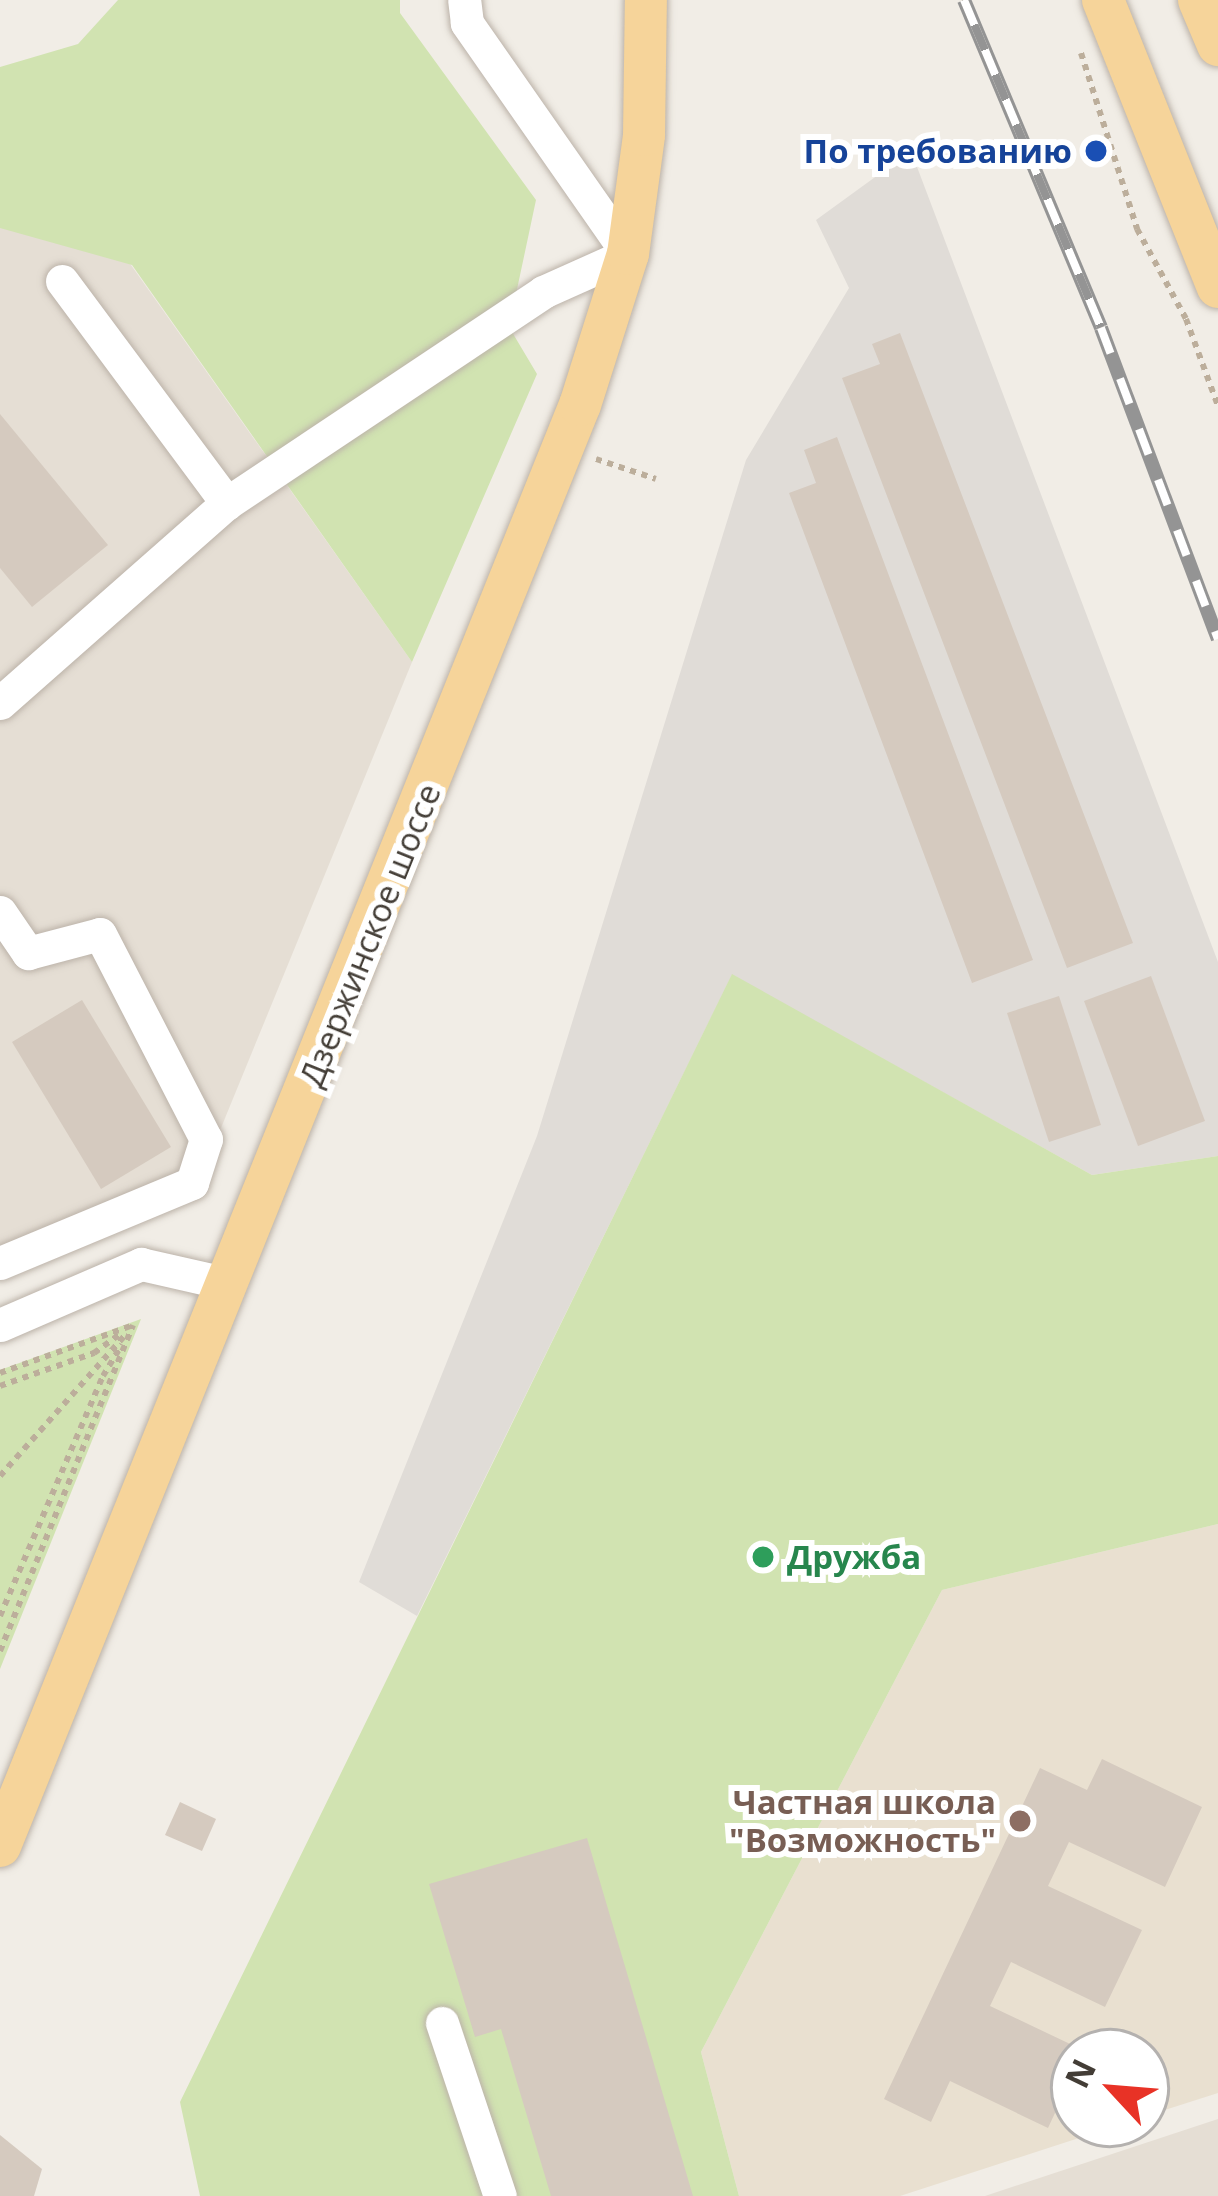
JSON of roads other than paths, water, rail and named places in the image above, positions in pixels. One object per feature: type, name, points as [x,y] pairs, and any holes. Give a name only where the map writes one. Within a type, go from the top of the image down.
[{"type":"main road","name":"Дзержинское шоссе","points":[[2,1846],[572,426],[628,254],[644,134],[646,0]]},
{"type":"main road","points":[[1103,0],[1218,287]]},
{"type":"main road","points":[[1199,0],[1218,45]]},
{"type":"street","points":[[0,703],[227,503],[543,292],[628,254],[467,23],[464,0]]},
{"type":"street","points":[[62,281],[227,503]]},
{"type":"street","points":[[0,912],[28,953],[100,934],[206,1139],[192,1184],[0,1263]]},
{"type":"street","points":[[0,1325],[141,1264],[229,1284]]},
{"type":"street","points":[[442,2023],[500,2196]]},
{"type":"railway","points":[[964,0],[1101,328],[1218,639]]},
{"type":"place","name":"По требованию","points":[[1096,151]]},
{"type":"place","name":"Дружба","points":[[763,1557]]},
{"type":"place","name":"Частная школа \"Возможность\"","points":[[1020,1821]]}]
